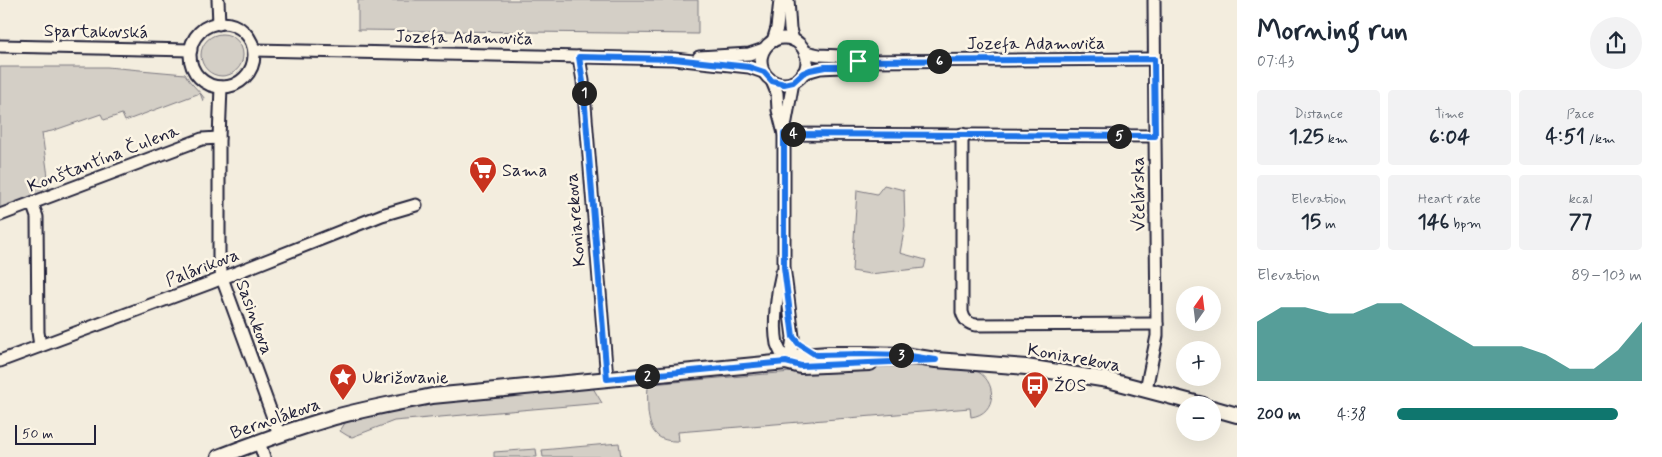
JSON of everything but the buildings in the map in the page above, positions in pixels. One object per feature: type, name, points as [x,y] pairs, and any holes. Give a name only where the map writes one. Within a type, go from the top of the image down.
[{"type":"street","points":[[218,0],[219,24]]},
{"type":"street","points":[[780,0],[777,28],[761,60],[764,72],[772,81],[777,93],[779,115],[784,134]]},
{"type":"street","points":[[788,0],[790,29],[793,40]]},
{"type":"street","points":[[1154,0],[1155,136]]},
{"type":"street","points":[[219,24],[236,26],[244,32],[254,50],[251,68],[244,78],[233,86],[214,86],[200,78],[194,71],[191,61],[191,50],[194,40],[203,29],[210,25],[219,24]]},
{"type":"street","points":[[768,45],[785,38],[793,40],[805,52],[806,65],[803,73],[793,82],[780,84],[772,81]]},
{"type":"street","name":"Jozefa Adamoviča","points":[[674,59],[748,54],[768,45]]},
{"type":"street","name":"Spartakovská","points":[[0,46],[191,50]]},
{"type":"street","name":"Jozefa Adamoviča","points":[[254,50],[674,59],[749,67],[764,72]]},
{"type":"street","name":"Jozefa Adamoviča","points":[[805,52],[840,56],[858,61],[1154,59]]},
{"type":"street","name":"Koniarekova","points":[[579,57],[583,82],[607,379]]},
{"type":"street","name":"Jozefa Adamoviča","points":[[803,73],[820,68],[841,67],[858,61]]},
{"type":"street","points":[[786,362],[791,352],[793,337],[784,267],[784,134],[793,82]]},
{"type":"street","name":"Sasinkova","points":[[221,87],[219,257],[222,278],[279,434]]},
{"type":"street","name":"Včelárska","points":[[784,134],[1155,136],[1157,324],[1146,389]]},
{"type":"street","points":[[962,134],[962,312],[966,320],[976,325],[1157,324]]},
{"type":"street","name":"Konštantína Čulena","points":[[0,215],[202,139],[219,138]]},
{"type":"street","points":[[32,203],[37,217],[38,332],[40,346]]},
{"type":"street","name":"Palárikova","points":[[0,362],[348,228],[416,205]]},
{"type":"street","points":[[762,364],[774,352],[777,344],[778,288],[784,267]]},
{"type":"street","points":[[793,337],[799,344],[816,355]]},
{"type":"street","points":[[777,344],[786,362]]},
{"type":"street","name":"Koniarekova","points":[[432,396],[786,362],[800,356],[854,354],[895,355],[1026,367],[1099,379],[1176,397]]},
{"type":"street","name":"Koniarekova","points":[[786,362],[801,366],[936,360]]},
{"type":"street","name":"Bernolákova","points":[[219,457],[279,434],[358,411],[432,396]]},
{"type":"street","points":[[1221,411],[1237,415]]},
{"type":"street","points":[[259,442],[264,457]]},
{"type":"shaded area","points":[[358,0],[698,0],[698,34],[358,30]]},
{"type":"shaded area","points":[[222,34],[237,40],[243,55],[237,70],[222,76],[207,70],[201,55],[207,40]]},
{"type":"shaded area","points":[[0,67],[107,67],[185,74],[200,93],[125,121],[122,114],[104,120],[101,114],[42,133],[49,184],[48,192],[0,210]]},
{"type":"shaded area","points":[[884,185],[904,190],[905,226],[900,253],[926,260],[924,268],[870,274],[852,271],[857,190],[877,194]]},
{"type":"shaded area","points":[[923,366],[962,368],[974,370],[982,374],[991,388],[992,396],[986,410],[971,417],[970,408],[678,432],[679,441],[665,440],[656,434],[649,418],[648,387],[652,384],[821,370]]},
{"type":"shaded area","points":[[593,388],[602,403],[394,421],[352,437],[340,431],[348,421],[431,404]]},
{"type":"shaded area","points":[[619,443],[621,457],[543,457],[542,450]]},
{"type":"shaded area","points":[[536,449],[537,457],[494,457],[494,452]]},
{"type":"place","name":"Sama","points":[[483,194]]},
{"type":"place","name":"Ukrižovanie","points":[[343,401]]},
{"type":"place","name":"ŽOS","points":[[1035,409]]},
{"type":"route","points":[[579,57],[674,59],[749,67],[764,72],[772,81],[780,84],[789,84],[810,70],[825,67],[841,67],[858,61],[1154,59],[1155,136],[784,134],[784,267],[793,337],[806,350],[816,355],[904,355],[936,360],[801,366],[786,362],[607,379],[583,82],[579,57]]}]
